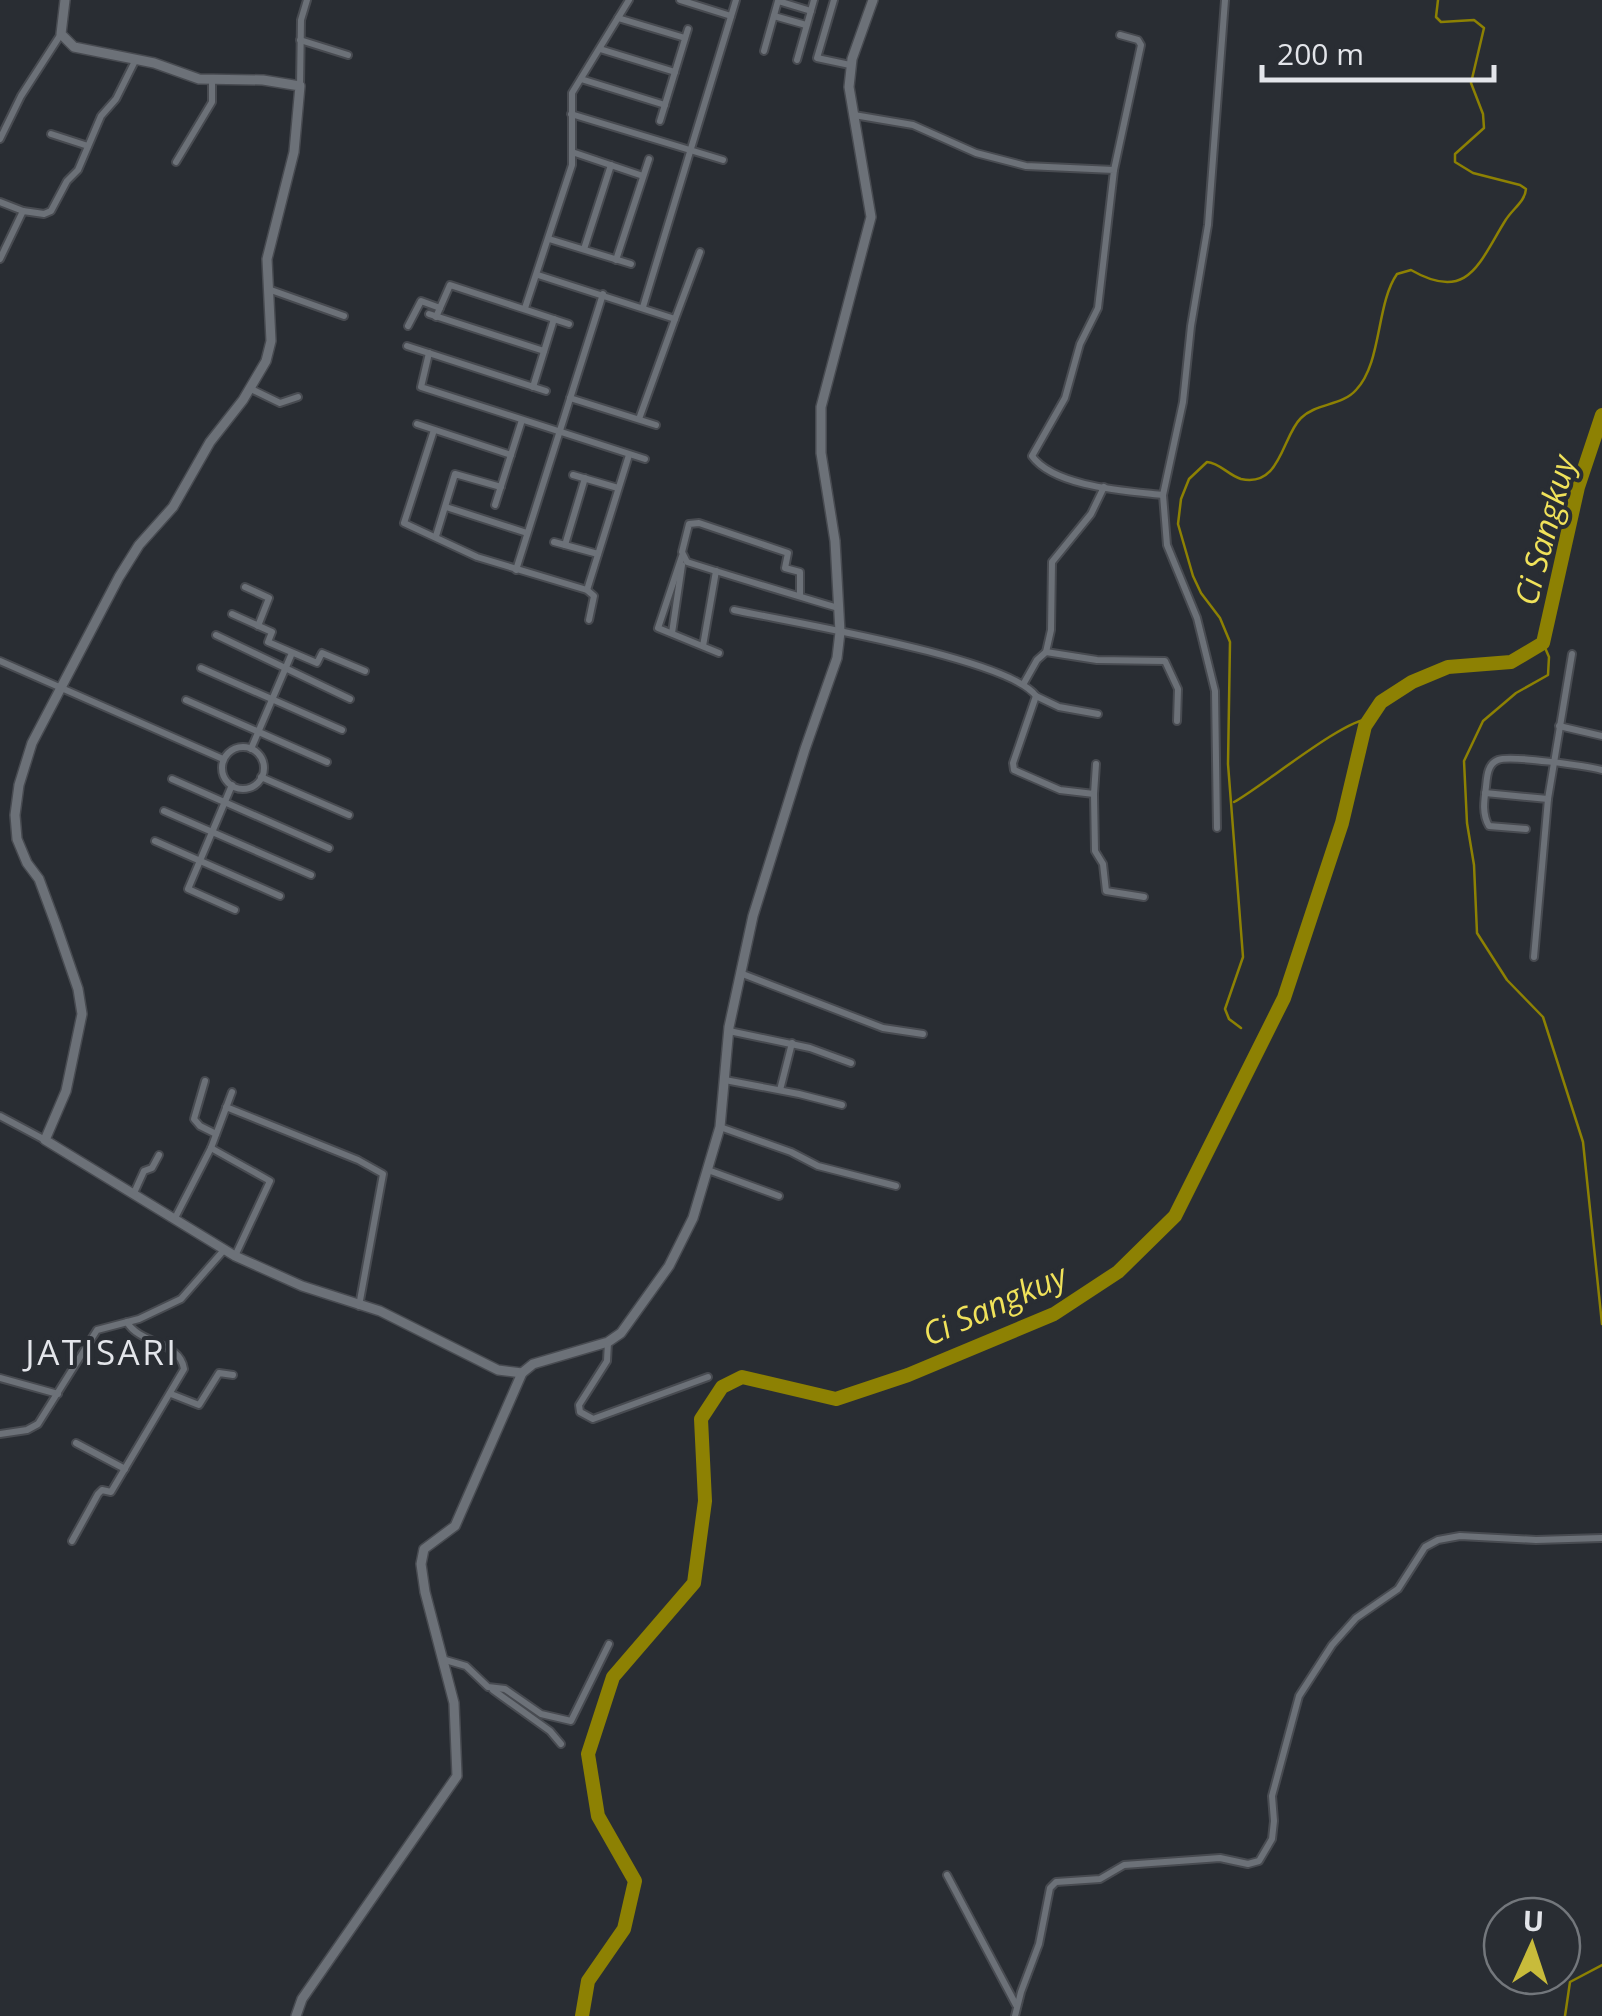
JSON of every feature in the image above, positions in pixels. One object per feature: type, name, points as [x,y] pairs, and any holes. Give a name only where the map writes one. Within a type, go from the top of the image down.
[{"type":"street","points":[[0,139],[20,96],[61,34],[65,0]]},
{"type":"street","points":[[45,1140],[69,1080],[82,1014],[78,989],[39,878],[21,851],[15,815],[19,785],[32,743],[60,685],[139,546],[173,507],[210,442],[263,370],[271,341],[269,248],[294,152],[301,20],[307,0]]},
{"type":"street","points":[[525,308],[572,165],[571,98],[629,0]]},
{"type":"street","points":[[680,0],[731,16]]},
{"type":"street","points":[[642,308],[736,0]]},
{"type":"street","points":[[797,60],[814,0]]},
{"type":"street","points":[[834,0],[817,58],[850,66]]},
{"type":"street","points":[[296,2016],[302,1999],[456,1776],[454,1703],[422,1578],[422,1554],[429,1544],[455,1526],[522,1373],[533,1364],[608,1342],[621,1334],[669,1266],[693,1218],[708,1170],[720,1127],[738,973],[782,819],[827,693],[840,632],[834,533],[821,453],[821,407],[871,216],[850,66],[874,0]]},
{"type":"street","points":[[1217,828],[1215,691],[1197,618],[1167,545],[1163,495],[1183,402],[1208,225],[1224,0]]},
{"type":"street","points":[[764,50],[778,1],[811,10]]},
{"type":"street","points":[[774,16],[807,25]]},
{"type":"street","points":[[618,18],[686,34],[660,121]]},
{"type":"street","points":[[61,34],[74,47],[212,81],[263,80],[300,86]]},
{"type":"street","points":[[1120,35],[1138,40],[1141,45],[1114,170],[1098,308],[1080,344],[1064,398],[1032,456],[1058,476],[1163,495]]},
{"type":"street","points":[[300,40],[348,56]]},
{"type":"street","points":[[600,48],[675,72]]},
{"type":"street","points":[[0,202],[24,211],[51,211],[66,181],[78,170],[102,116],[117,98],[136,60]]},
{"type":"street","points":[[581,79],[665,105]]},
{"type":"street","points":[[176,162],[212,102],[212,81]]},
{"type":"street","points":[[571,114],[723,160]]},
{"type":"street","points":[[854,115],[913,125],[976,153],[1026,166],[1114,170]]},
{"type":"street","points":[[51,134],[88,146]]},
{"type":"street","points":[[572,152],[643,176]]},
{"type":"street","points":[[616,260],[649,159]]},
{"type":"street","points":[[584,249],[611,164]]},
{"type":"street","points":[[0,260],[24,211]]},
{"type":"street","points":[[549,239],[631,264]]},
{"type":"street","points":[[639,419],[700,252]]},
{"type":"street","points":[[538,274],[675,318]]},
{"type":"street","points":[[544,351],[433,316],[450,284],[569,324]]},
{"type":"street","points":[[267,288],[344,316]]},
{"type":"street","points":[[516,570],[602,294]]},
{"type":"street","points":[[408,326],[421,301],[440,308]]},
{"type":"street","points":[[533,387],[554,319]]},
{"type":"street","points":[[407,346],[546,391]]},
{"type":"street","points":[[429,353],[421,387],[645,459]]},
{"type":"street","points":[[251,389],[280,402],[298,398]]},
{"type":"street","points":[[570,398],[656,424]]},
{"type":"street","points":[[495,504],[522,420]]},
{"type":"street","points":[[417,424],[511,455]]},
{"type":"street","points":[[434,430],[404,520],[406,524],[477,557],[587,590],[594,596],[589,620]]},
{"type":"street","points":[[587,590],[629,455]]},
{"type":"street","points":[[436,536],[455,474],[500,487]]},
{"type":"street","points":[[573,475],[618,488]]},
{"type":"street","points":[[566,545],[585,478]]},
{"type":"street","points":[[1024,683],[1046,652],[1052,562],[1092,514],[1104,487]]},
{"type":"street","points":[[446,507],[527,533]]},
{"type":"street","points":[[719,653],[658,628],[692,522],[788,553],[785,568],[800,572],[800,596]]},
{"type":"street","points":[[554,542],[598,554]]},
{"type":"street","points":[[682,557],[838,608]]},
{"type":"street","points":[[672,633],[682,557]]},
{"type":"street","points":[[703,646],[716,571]]},
{"type":"street","points":[[245,587],[270,598],[258,626]]},
{"type":"street","points":[[734,610],[950,654],[1024,683],[1036,696],[1059,706],[1098,714]]},
{"type":"street","points":[[232,614],[272,632],[268,642],[317,663],[322,653],[364,671]]},
{"type":"street","points":[[216,635],[350,699]]},
{"type":"street","points":[[251,749],[292,652]]},
{"type":"street","points":[[1046,652],[1097,660],[1165,661],[1178,689],[1178,720]]},
{"type":"street","points":[[1534,957],[1552,763],[1572,654]]},
{"type":"street","points":[[0,661],[223,759]]},
{"type":"street","points":[[201,668],[342,730]]},
{"type":"street","points":[[1036,696],[1012,768],[1060,790],[1094,794]]},
{"type":"street","points":[[186,700],[327,762]]},
{"type":"street","points":[[1559,726],[1602,736]]},
{"type":"street","points":[[242,746],[251,749],[262,758],[261,777],[249,788],[232,785],[222,771],[223,759],[230,750],[242,746]]},
{"type":"street","points":[[1526,829],[1489,826],[1485,793],[1489,768],[1499,759],[1602,770]]},
{"type":"street","points":[[1096,764],[1095,850],[1102,864],[1106,891],[1144,896]]},
{"type":"street","points":[[261,777],[350,816]]},
{"type":"street","points":[[172,779],[329,848]]},
{"type":"street","points":[[232,785],[188,889],[235,910]]},
{"type":"street","points":[[1485,793],[1548,799]]},
{"type":"street","points":[[164,811],[310,875]]},
{"type":"street","points":[[155,841],[280,896]]},
{"type":"street","points":[[738,973],[883,1028],[924,1034]]},
{"type":"street","points":[[729,1031],[792,1043],[851,1063]]},
{"type":"street","points":[[780,1090],[792,1043]]},
{"type":"street","points":[[725,1080],[842,1106]]},
{"type":"street","points":[[204,1082],[194,1117],[200,1126],[216,1134]]},
{"type":"street","points":[[175,1218],[211,1148],[232,1092]]},
{"type":"street","points":[[226,1107],[384,1174],[359,1306]]},
{"type":"street","points":[[0,1116],[234,1256],[394,1318],[498,1370],[522,1373]]},
{"type":"street","points":[[720,1127],[791,1152],[818,1166],[896,1186]]},
{"type":"street","points":[[211,1148],[270,1181],[234,1256]]},
{"type":"street","points":[[134,1194],[144,1171],[152,1168],[159,1155]]},
{"type":"street","points":[[708,1170],[780,1196]]},
{"type":"street","points":[[0,1434],[27,1430],[38,1424],[97,1330],[127,1322],[186,1295],[224,1250]]},
{"type":"street","points":[[72,1541],[98,1494],[102,1490],[111,1492],[184,1369],[184,1362],[172,1351],[136,1335],[127,1322]]},
{"type":"street","points":[[608,1342],[607,1361],[578,1405],[580,1412],[592,1419],[708,1377]]},
{"type":"street","points":[[170,1394],[199,1405],[219,1373],[233,1374]]},
{"type":"street","points":[[0,1378],[58,1394]]},
{"type":"street","points":[[76,1443],[125,1470]]},
{"type":"street","points":[[1015,2016],[1040,1944],[1050,1888],[1056,1882],[1100,1879],[1124,1865],[1220,1858],[1248,1864],[1264,1856],[1274,1830],[1272,1796],[1299,1696],[1332,1644],[1356,1618],[1398,1589],[1425,1546],[1460,1536],[1602,1538]]},
{"type":"street","points":[[492,1689],[505,1689],[541,1714],[571,1721],[609,1644]]},
{"type":"street","points":[[441,1659],[466,1666],[550,1731],[561,1744]]},
{"type":"street","points":[[947,1876],[1017,2006]]},
{"type":"waterway","points":[[1241,1028],[1229,1019],[1225,1009],[1243,957],[1228,764],[1230,642],[1220,618],[1193,576],[1178,524],[1181,499],[1189,479],[1207,462],[1241,479],[1265,476],[1301,418],[1350,395],[1364,378],[1385,301],[1397,274],[1411,270],[1446,282],[1470,274],[1523,198],[1526,189],[1520,185],[1473,173],[1455,162],[1455,154],[1484,128],[1471,83],[1484,28],[1474,20],[1441,22],[1436,17],[1438,0]]},
{"type":"waterway","name":"Ci Sangkuy","points":[[582,2016],[588,1981],[624,1929],[635,1881],[598,1816],[588,1754],[613,1677],[694,1583],[705,1501],[701,1419],[722,1387],[742,1377],[836,1399],[908,1375],[1054,1314],[1118,1272],[1175,1216],[1284,998],[1342,823],[1365,726],[1381,702],[1412,682],[1448,667],[1511,662],[1543,643],[1578,487],[1602,415]]},
{"type":"waterway","points":[[1543,643],[1549,657],[1548,675],[1516,693],[1483,721],[1464,761],[1467,823],[1474,865],[1477,933],[1507,980],[1543,1017],[1583,1142],[1602,1324]]},
{"type":"waterway","points":[[1234,802],[1342,729],[1370,719]]},
{"type":"waterway","points":[[1565,2016],[1570,1982],[1602,1965]]},
{"type":"district","name":"JATISARI","points":[[102,1351]]}]
